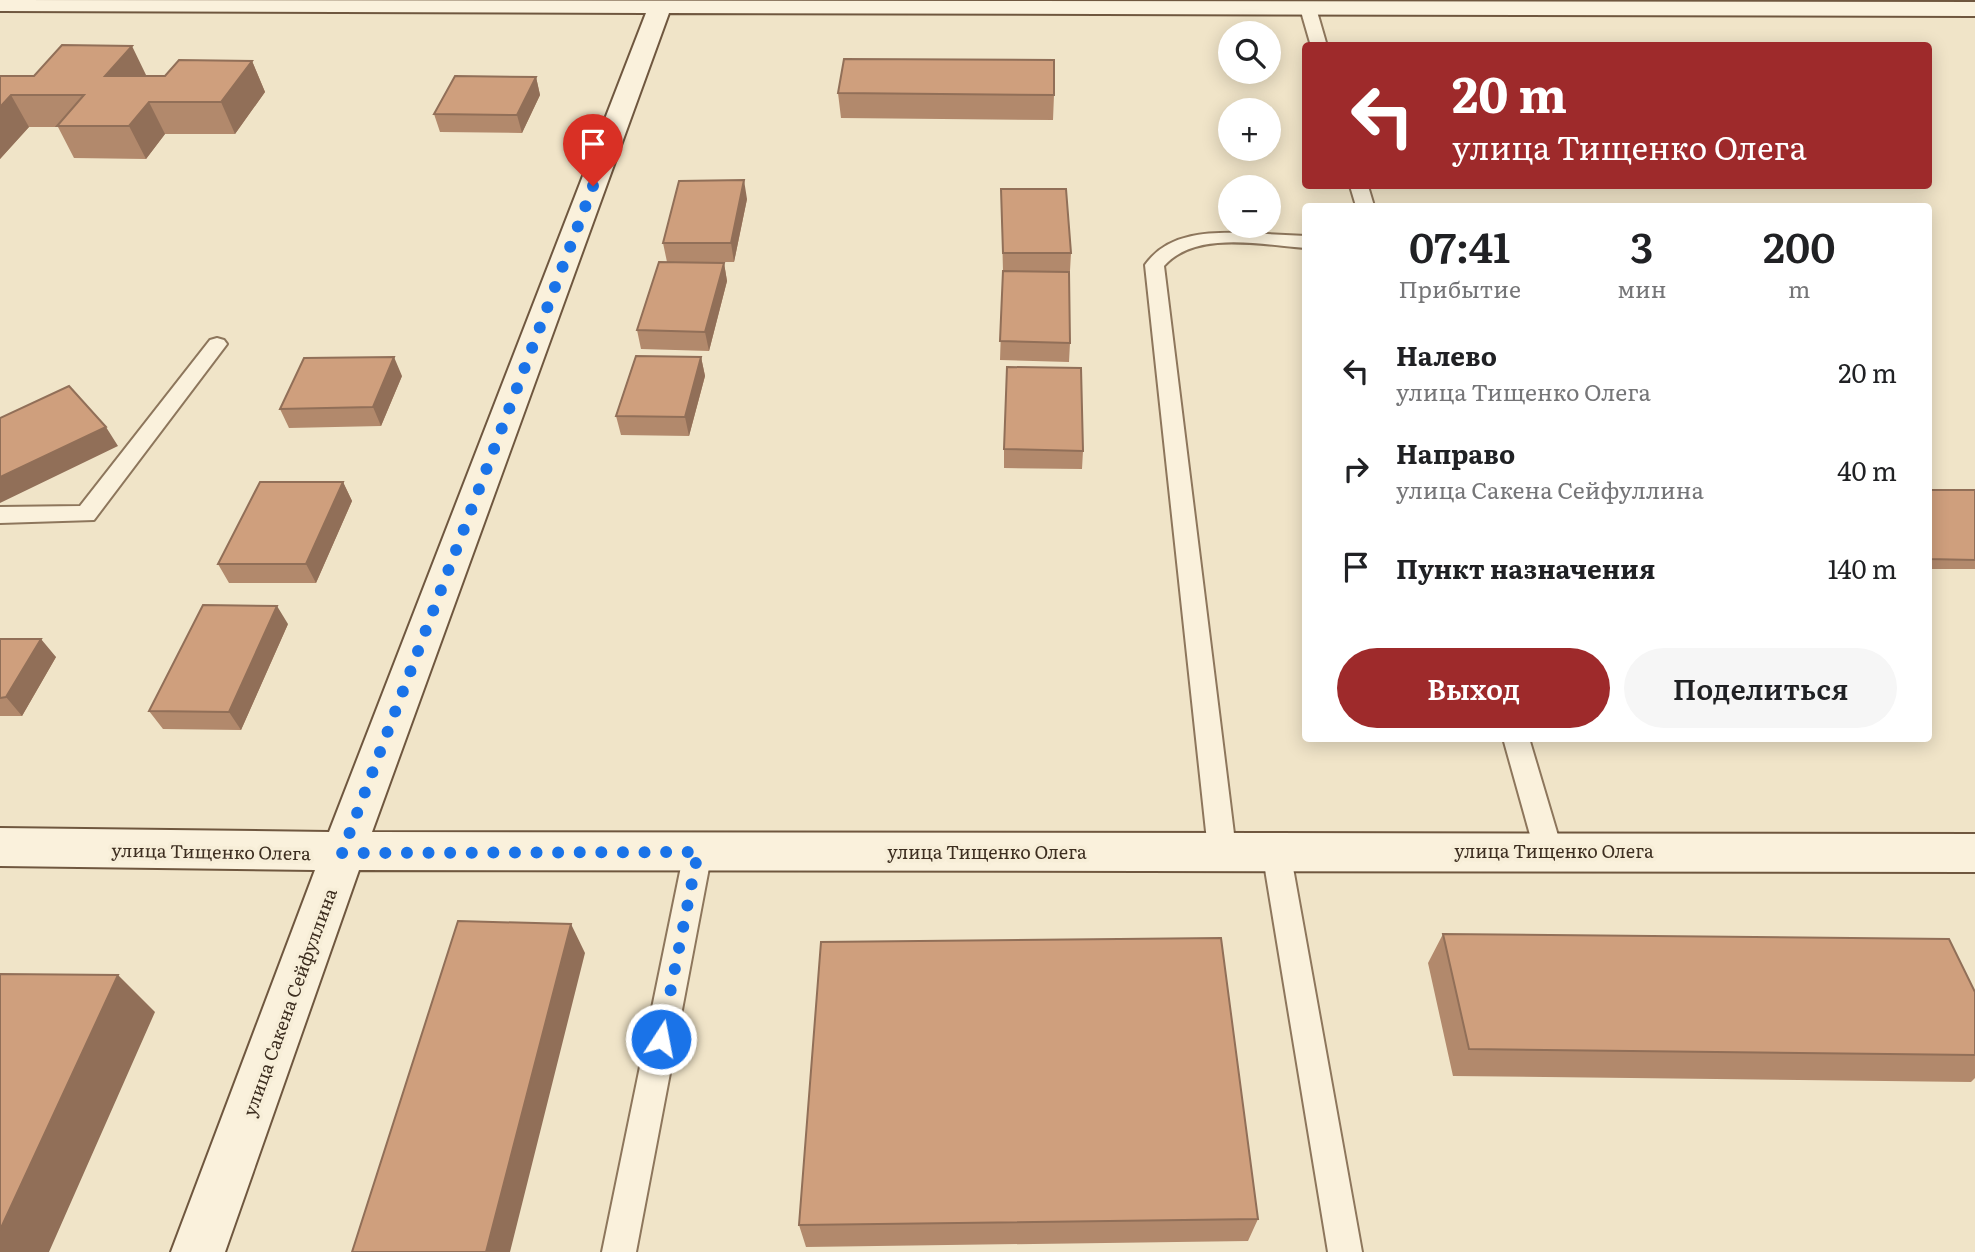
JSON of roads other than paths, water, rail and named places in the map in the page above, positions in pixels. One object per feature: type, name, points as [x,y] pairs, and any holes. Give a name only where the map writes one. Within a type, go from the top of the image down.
[{"type":"street","points":[[0,4],[1308,8],[1374,4],[1975,9]]},
{"type":"street","name":"улица Сакена Сейфуллина","points":[[198,1252],[342,853],[660,6]]},
{"type":"street","name":"улица Тищенко Олега","points":[[0,847],[342,853],[1548,849],[1975,853]]},
{"type":"lane","points":[[1308,8],[1318,42]]},
{"type":"lane","points":[[1222,850],[1154,265],[1159,256],[1189,241],[1215,239],[1302,242]]},
{"type":"lane","points":[[0,516],[86,514],[217,344]]},
{"type":"lane","points":[[1517,742],[1548,849]]},
{"type":"lane","points":[[1276,850],[1345,1252]]},
{"type":"lane","points":[[619,1252],[698,852]]}]
